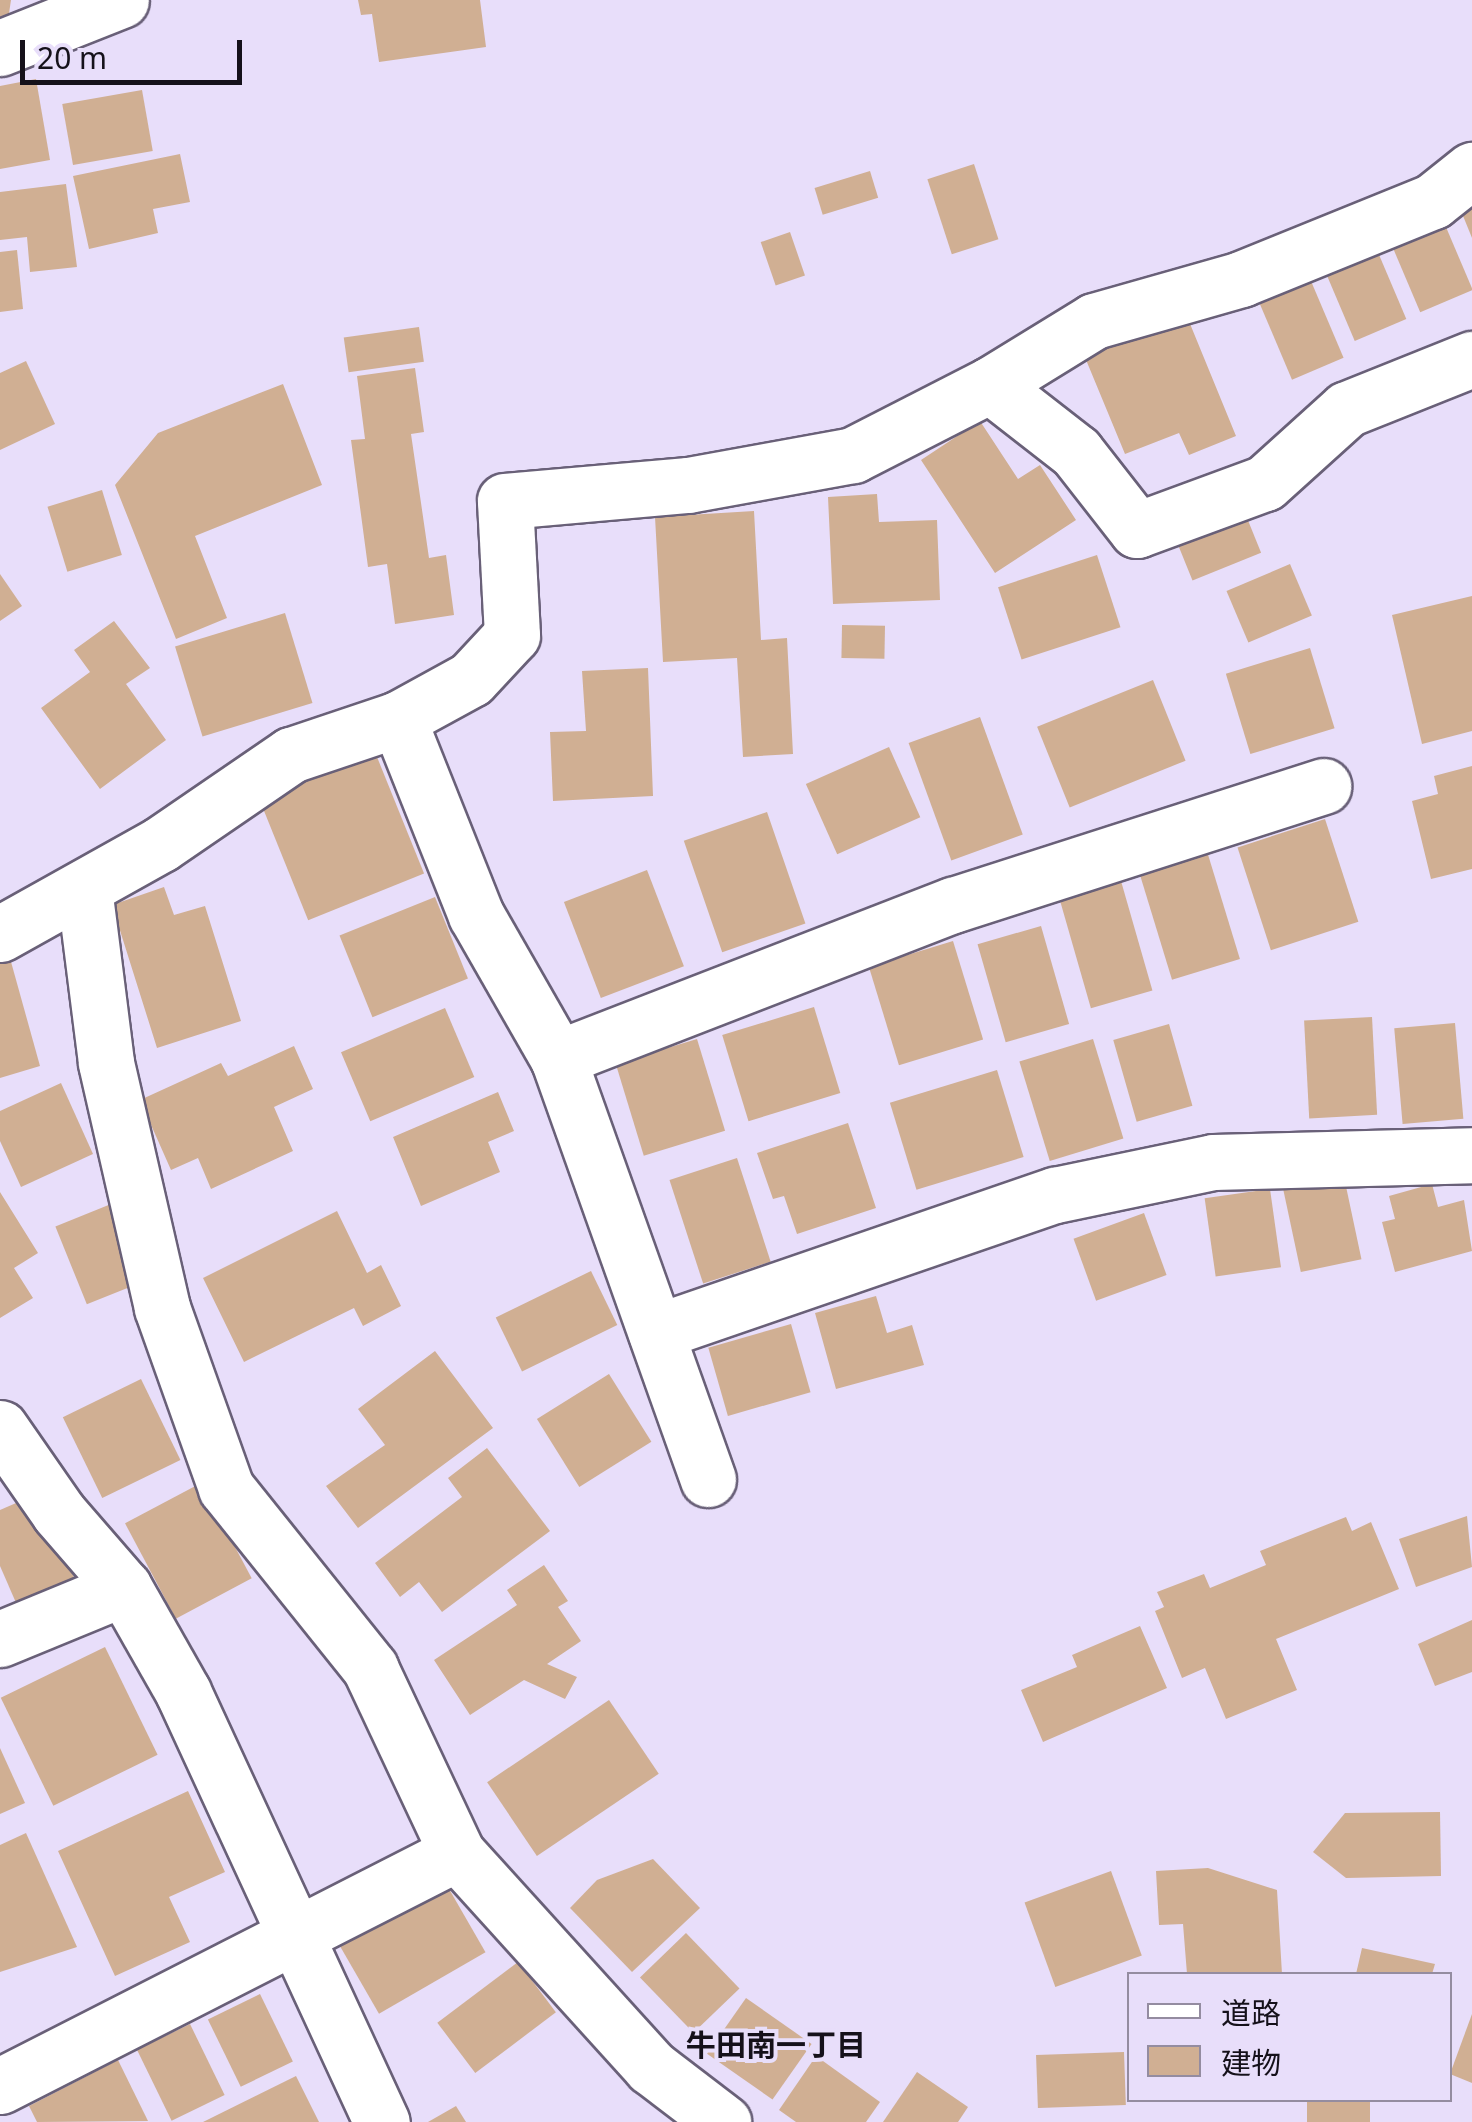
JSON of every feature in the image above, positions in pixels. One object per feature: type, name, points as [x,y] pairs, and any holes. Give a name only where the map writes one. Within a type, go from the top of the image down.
[{"type":"street","points":[[0,48],[120,0]]},
{"type":"street","points":[[0,934],[84,888],[291,756],[398,719],[471,679],[512,635],[505,501],[688,485],[853,454],[990,385],[1094,321],[1241,279],[1432,201],[1472,170]]},
{"type":"street","points":[[990,385],[1076,452],[1137,530],[1265,483],[1347,409],[1472,358]]},
{"type":"street","points":[[398,719],[476,916],[558,1058],[708,1479]]},
{"type":"street","points":[[558,1058],[953,905],[1322,786]]},
{"type":"street","points":[[84,888],[106,1063],[162,1308],[226,1488],[370,1668],[457,1852],[651,2067],[723,2122]]},
{"type":"street","points":[[656,1332],[1055,1196],[1213,1162],[1472,1154]]},
{"type":"street","points":[[0,1428],[59,1513],[124,1588],[184,1692],[301,1936],[382,2122]]},
{"type":"street","points":[[0,1639],[124,1588]]},
{"type":"street","points":[[0,2086],[301,1936],[457,1852]]},
{"type":"building","points":[[0,0],[11,0],[8,20],[0,19]]},
{"type":"building","points":[[358,0],[480,0],[486,47],[379,62],[372,14],[361,15]]},
{"type":"building","points":[[36,79],[50,160],[0,169],[0,86]]},
{"type":"building","points":[[142,90],[153,151],[73,165],[62,104]]},
{"type":"building","points":[[180,154],[190,202],[153,209],[158,233],[89,249],[73,176]]},
{"type":"building","points":[[974,164],[998,239],[952,254],[927,179]]},
{"type":"building","points":[[870,171],[878,198],[823,215],[815,188]]},
{"type":"building","points":[[66,184],[77,267],[30,272],[27,237],[0,240],[0,192]]},
{"type":"building","points":[[1472,201],[1472,238],[1459,206]]},
{"type":"building","points":[[1443,220],[1472,290],[1420,312],[1391,242]]},
{"type":"building","points":[[790,232],[805,275],[776,286],[761,242]]},
{"type":"building","points":[[17,250],[23,309],[0,312],[0,252]]},
{"type":"building","points":[[1377,250],[1406,319],[1355,341],[1325,272]]},
{"type":"building","points":[[1308,274],[1344,358],[1292,380],[1256,296]]},
{"type":"building","points":[[1186,314],[1236,436],[1189,455],[1179,433],[1125,454],[1084,355]]},
{"type":"building","points":[[419,327],[424,362],[349,372],[344,338]]},
{"type":"building","points":[[26,361],[55,424],[0,450],[0,373]]},
{"type":"building","points":[[415,368],[424,432],[411,434],[429,558],[446,555],[454,615],[395,624],[387,564],[368,567],[351,440],[365,439],[357,376]]},
{"type":"building","points":[[283,384],[322,485],[195,536],[227,618],[176,639],[115,485],[158,433]]},
{"type":"building","points":[[980,421],[1018,479],[1040,465],[1076,520],[995,573],[921,460]]},
{"type":"building","points":[[102,490],[122,555],[67,572],[47,507]]},
{"type":"building","points":[[877,494],[879,522],[937,520],[940,600],[833,604],[828,497]]},
{"type":"building","points":[[754,511],[761,640],[787,638],[793,754],[743,757],[737,658],[663,662],[655,517]]},
{"type":"building","points":[[1245,513],[1261,553],[1192,581],[1176,541]]},
{"type":"building","points":[[1097,555],[1120,627],[1022,659],[998,587]]},
{"type":"building","points":[[1290,564],[1312,616],[1248,643],[1226,591]]},
{"type":"building","points":[[0,574],[22,606],[0,621]]},
{"type":"building","points":[[1472,596],[1472,731],[1422,744],[1392,615]]},
{"type":"building","points":[[285,613],[312,703],[203,737],[175,647]]},
{"type":"building","points":[[114,621],[150,668],[126,684],[166,740],[100,789],[41,708],[90,672],[74,650]]},
{"type":"building","points":[[842,625],[885,626],[884,659],[841,658]]},
{"type":"building","points":[[1310,648],[1335,728],[1250,754],[1226,674]]},
{"type":"building","points":[[648,668],[653,796],[553,801],[550,732],[586,731],[582,671]]},
{"type":"building","points":[[1153,680],[1186,761],[1070,807],[1037,727]]},
{"type":"building","points":[[980,717],[1023,834],[951,860],[909,743]]},
{"type":"building","points":[[889,747],[920,817],[837,854],[806,784]]},
{"type":"building","points":[[375,752],[424,873],[308,920],[259,799]]},
{"type":"building","points":[[1472,766],[1472,869],[1431,879],[1412,801],[1438,794],[1434,776]]},
{"type":"building","points":[[767,812],[805,924],[722,952],[684,841]]},
{"type":"building","points":[[1325,819],[1358,922],[1271,950],[1238,847]]},
{"type":"building","points":[[1206,848],[1240,959],[1172,980],[1138,869]]},
{"type":"building","points":[[647,870],[684,966],[601,998],[564,902]]},
{"type":"building","points":[[1121,881],[1152,991],[1091,1008],[1059,899]]},
{"type":"building","points":[[164,887],[174,915],[205,906],[241,1021],[157,1048],[112,905]]},
{"type":"building","points":[[435,897],[468,979],[372,1017],[340,936]]},
{"type":"building","points":[[1041,926],[1069,1024],[1006,1042],[978,944]]},
{"type":"building","points":[[953,941],[983,1039],[899,1065],[869,967]]},
{"type":"building","points":[[8,951],[40,1066],[0,1078],[0,953]]},
{"type":"building","points":[[814,1007],[840,1093],[749,1121],[722,1035]]},
{"type":"building","points":[[445,1008],[474,1077],[370,1121],[341,1052]]},
{"type":"building","points":[[1372,1017],[1377,1115],[1309,1118],[1304,1021]]},
{"type":"building","points":[[1455,1023],[1463,1119],[1403,1124],[1394,1028]]},
{"type":"building","points":[[1169,1024],[1192,1106],[1137,1122],[1113,1040]]},
{"type":"building","points":[[697,1039],[725,1131],[644,1156],[616,1064]]},
{"type":"building","points":[[1093,1039],[1123,1138],[1050,1161],[1019,1062]]},
{"type":"building","points":[[294,1046],[313,1089],[274,1107],[293,1151],[211,1189],[198,1158],[171,1170],[140,1100],[221,1063],[228,1076]]},
{"type":"building","points":[[997,1070],[1024,1157],[916,1190],[890,1103]]},
{"type":"building","points":[[61,1083],[93,1154],[21,1187],[0,1141],[0,1111]]},
{"type":"building","points":[[498,1092],[514,1131],[488,1142],[500,1172],[421,1206],[393,1137]]},
{"type":"building","points":[[848,1123],[876,1208],[797,1234],[784,1196],[773,1199],[757,1153]]},
{"type":"building","points":[[737,1158],[771,1262],[703,1284],[669,1180]]},
{"type":"building","points":[[1344,1177],[1361,1259],[1301,1272],[1283,1190]]},
{"type":"building","points":[[1432,1184],[1438,1207],[1464,1200],[1472,1251],[1395,1272],[1382,1222],[1395,1219],[1389,1196]]},
{"type":"building","points":[[1270,1189],[1281,1267],[1216,1276],[1205,1198]]},
{"type":"building","points":[[0,1192],[38,1253],[14,1268],[33,1298],[0,1318]]},
{"type":"building","points":[[111,1204],[142,1282],[87,1304],[55,1226]]},
{"type":"building","points":[[337,1211],[367,1273],[381,1265],[401,1306],[363,1326],[354,1308],[244,1362],[203,1278]]},
{"type":"building","points":[[1144,1213],[1167,1275],[1096,1301],[1074,1239]]},
{"type":"building","points":[[591,1271],[617,1325],[522,1371],[496,1317]]},
{"type":"building","points":[[876,1296],[887,1333],[912,1325],[924,1365],[836,1389],[815,1313]]},
{"type":"building","points":[[791,1324],[811,1392],[728,1416],[708,1348]]},
{"type":"building","points":[[435,1351],[493,1428],[358,1528],[326,1486],[385,1445],[358,1409]]},
{"type":"building","points":[[609,1374],[651,1442],[579,1487],[537,1419]]},
{"type":"building","points":[[141,1379],[180,1460],[102,1498],[63,1417]]},
{"type":"building","points":[[487,1448],[550,1531],[442,1612],[419,1582],[400,1597],[375,1563],[462,1497],[448,1478]]},
{"type":"building","points":[[201,1483],[252,1578],[176,1619],[125,1523]]},
{"type":"building","points":[[23,1500],[58,1537],[75,1580],[17,1605],[0,1566],[0,1510]]},
{"type":"building","points":[[1467,1516],[1472,1567],[1416,1587],[1399,1539]]},
{"type":"building","points":[[1346,1517],[1352,1531],[1371,1522],[1399,1589],[1276,1639],[1297,1690],[1226,1719],[1205,1668],[1182,1678],[1155,1611],[1164,1607],[1157,1592],[1204,1574],[1210,1588],[1266,1565],[1260,1551]]},
{"type":"building","points":[[544,1565],[568,1601],[558,1607],[581,1641],[547,1664],[577,1677],[565,1699],[524,1680],[470,1715],[434,1660],[517,1605],[507,1590]]},
{"type":"building","points":[[1472,1620],[1472,1672],[1435,1686],[1418,1644]]},
{"type":"building","points":[[1140,1626],[1167,1688],[1043,1742],[1021,1690],[1077,1667],[1072,1655]]},
{"type":"building","points":[[105,1647],[158,1755],[53,1806],[1,1698]]},
{"type":"building","points":[[609,1700],[659,1774],[537,1856],[487,1782]]},
{"type":"building","points":[[0,1748],[25,1803],[0,1814]]},
{"type":"building","points":[[188,1791],[225,1872],[169,1897],[190,1942],[115,1976],[58,1851]]},
{"type":"building","points":[[1440,1812],[1441,1876],[1346,1878],[1313,1852],[1345,1813]]},
{"type":"building","points":[[26,1833],[77,1947],[0,1972],[0,1845]]},
{"type":"building","points":[[653,1859],[700,1908],[632,1972],[570,1908],[597,1880]]},
{"type":"building","points":[[1208,1868],[1277,1890],[1282,1972],[1187,1972],[1183,1924],[1159,1925],[1156,1871]]},
{"type":"building","points":[[1111,1871],[1142,1956],[1055,1987],[1025,1902]]},
{"type":"building","points":[[445,1882],[486,1952],[379,2014],[338,1944]]},
{"type":"building","points":[[686,1933],[739,1988],[693,2033],[640,1977]]},
{"type":"building","points":[[1362,1948],[1435,1964],[1433,1972],[1356,1972]]},
{"type":"building","points":[[518,1962],[556,2012],[475,2073],[437,2023]]},
{"type":"building","points":[[260,1994],[293,2061],[241,2087],[208,2019]]},
{"type":"building","points":[[746,1998],[812,2044],[773,2100],[707,2054]]},
{"type":"building","points":[[1472,2014],[1472,2083],[1452,2075]]},
{"type":"building","points":[[190,2024],[225,2095],[172,2121],[137,2050]]},
{"type":"building","points":[[1124,2052],[1126,2105],[1038,2108],[1036,2055]]},
{"type":"building","points":[[816,2056],[880,2102],[866,2122],[796,2122],[779,2110]]},
{"type":"building","points":[[118,2060],[148,2121],[37,2122],[29,2106]]},
{"type":"building","points":[[917,2072],[968,2107],[958,2122],[883,2122]]},
{"type":"building","points":[[296,2076],[319,2122],[203,2122]]},
{"type":"building","points":[[1307,2102],[1370,2102],[1370,2122],[1307,2122]]},
{"type":"building","points":[[456,2106],[466,2122],[428,2122]]},
{"type":"district","name":"牛田南一丁目","points":[[776,2045]]}]
